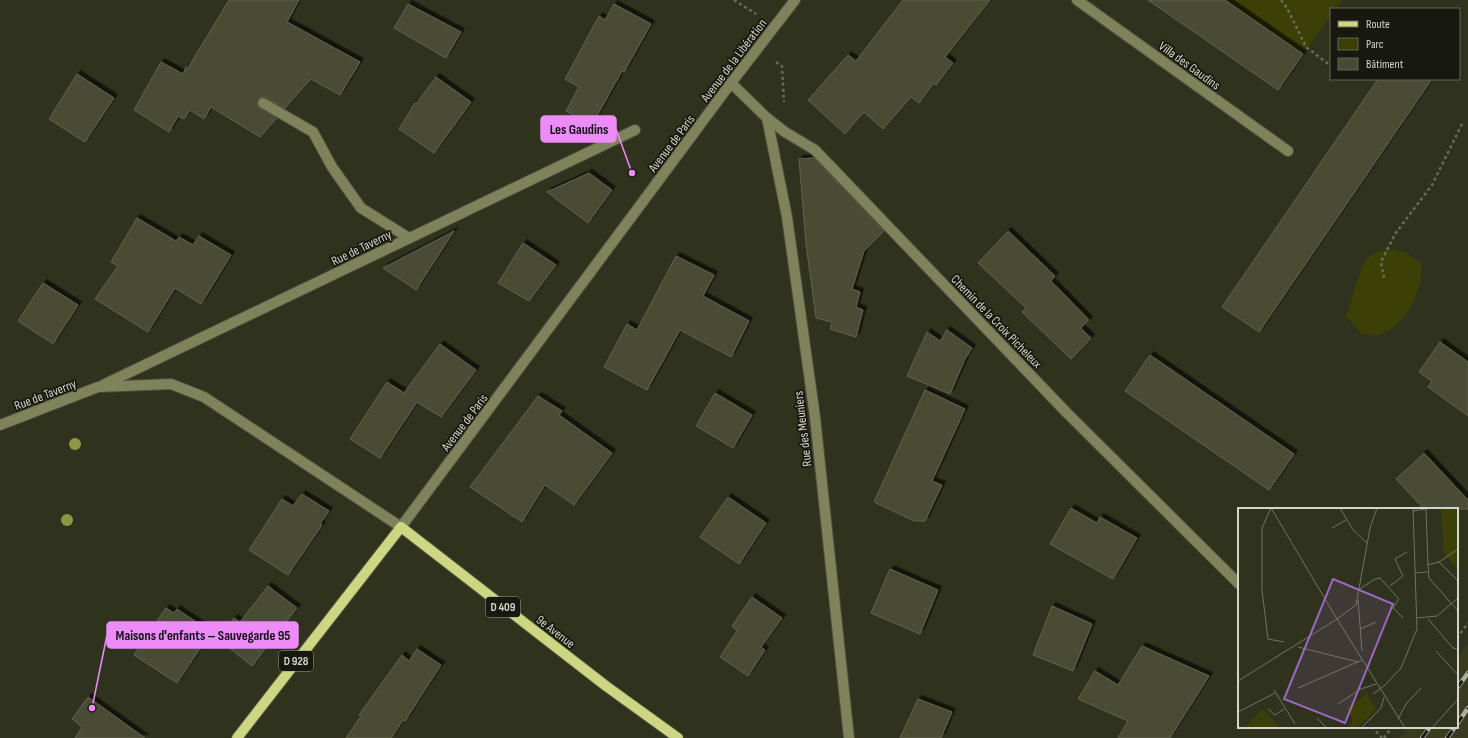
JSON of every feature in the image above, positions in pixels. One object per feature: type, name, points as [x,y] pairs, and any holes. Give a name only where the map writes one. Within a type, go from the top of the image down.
[{"type":"main road","name":"Avenue de Paris","points":[[237,738],[400,527]]},
{"type":"main road","name":"9e Avenue","points":[[400,527],[606,686],[678,738]]},
{"type":"street","name":"Avenue de la Libération","points":[[706,118],[795,0]]},
{"type":"street","name":"Villa des Gaudins","points":[[1077,0],[1288,151]]},
{"type":"street","name":"Chemin de la Croix Picheleux","points":[[731,83],[766,118],[785,132],[815,150],[1066,412],[1238,583]]},
{"type":"street","points":[[263,103],[313,132],[332,166],[361,208],[409,238]]},
{"type":"street","name":"Avenue de Paris","points":[[400,527],[706,118]]},
{"type":"street","name":"Rue des Meuniers","points":[[766,118],[787,217],[814,409],[849,738]]},
{"type":"street","name":"Rue de Taverny","points":[[5,423],[98,387],[635,130]]},
{"type":"street","name":"Rue de Taverny","points":[[98,387],[171,384],[204,397],[400,527]]},
{"type":"street","points":[[0,416],[5,423]]},
{"type":"path","points":[[1281,0],[1287,8],[1306,47],[1330,65]]},
{"type":"path","points":[[759,48],[782,66],[785,132]]},
{"type":"path","points":[[1384,278],[1381,262],[1396,234],[1432,185],[1462,124]]},
{"type":"path","points":[[1458,637],[1468,623]]},
{"type":"path","points":[[1373,728],[1383,738],[1391,728]]},
{"type":"shaded area","points":[[1468,642],[1468,738],[1400,738],[1407,728],[1458,728],[1458,657]]},
{"type":"green space","points":[[1228,0],[1342,0],[1337,8],[1330,8],[1330,16],[1303,54]]},
{"type":"green space","points":[[1388,249],[1405,252],[1421,263],[1420,283],[1417,293],[1407,313],[1393,328],[1382,334],[1362,334],[1346,316],[1356,282],[1363,265],[1368,258],[1373,254]]},
{"type":"building","points":[[229,0],[299,0],[287,22],[360,62],[340,95],[311,79],[285,108],[266,97],[260,97],[257,103],[258,107],[277,118],[260,137],[211,107],[204,119],[190,110],[184,119],[178,116],[169,132],[134,110],[161,62],[183,74]]},
{"type":"building","points":[[903,0],[990,0],[945,57],[953,63],[936,85],[934,83],[919,103],[911,97],[883,129],[864,112],[845,134],[808,100],[848,55],[856,61]]},
{"type":"building","points":[[1148,0],[1225,0],[1303,54],[1278,90]]},
{"type":"building","points":[[408,4],[461,32],[446,58],[394,28]]},
{"type":"building","points":[[614,4],[651,24],[624,72],[622,71],[592,125],[566,111],[579,87],[565,79],[599,16],[605,20]]},
{"type":"building","points":[[77,74],[114,98],[85,142],[49,119]]},
{"type":"building","points":[[436,77],[471,102],[434,153],[399,129],[415,103],[416,104]]},
{"type":"building","points":[[1377,80],[1431,80],[1259,332],[1222,307]]},
{"type":"building","points":[[814,158],[884,231],[864,251],[852,289],[860,292],[856,307],[863,310],[856,337],[830,329],[832,322],[816,318],[806,244],[799,159]]},
{"type":"building","points":[[589,173],[612,190],[588,223],[547,192]]},
{"type":"building","points":[[137,218],[176,241],[179,237],[193,245],[199,236],[231,255],[201,304],[175,288],[148,332],[95,299],[118,266],[111,262]]},
{"type":"building","points":[[454,231],[416,290],[383,268]]},
{"type":"building","points":[[1008,231],[1055,276],[1051,281],[1089,320],[1081,328],[1091,338],[1071,359],[1022,312],[1026,308],[978,263]]},
{"type":"building","points":[[523,243],[556,265],[529,301],[498,283]]},
{"type":"building","points":[[676,256],[714,275],[703,296],[749,321],[731,357],[680,330],[647,390],[604,367],[627,324],[637,330]]},
{"type":"building","points":[[43,283],[78,305],[53,344],[18,321]]},
{"type":"building","points":[[947,330],[972,348],[965,359],[950,394],[907,376],[927,332],[940,341]]},
{"type":"building","points":[[1440,342],[1468,362],[1468,416],[1428,387],[1432,381],[1419,372]]},
{"type":"building","points":[[440,344],[476,370],[441,417],[417,402],[380,458],[350,439],[387,382],[404,393]]},
{"type":"building","points":[[1150,355],[1294,454],[1269,490],[1125,391]]},
{"type":"building","points":[[925,390],[965,409],[932,481],[942,485],[925,521],[914,521],[874,502]]},
{"type":"building","points":[[715,393],[752,415],[733,448],[696,426]]},
{"type":"building","points":[[538,396],[562,411],[559,415],[612,453],[574,505],[545,485],[522,522],[470,487]]},
{"type":"building","points":[[1424,453],[1468,500],[1468,509],[1423,508],[1396,479]]},
{"type":"building","points":[[302,494],[329,511],[320,524],[322,525],[288,575],[249,550],[282,499],[293,506]]},
{"type":"building","points":[[728,497],[766,523],[739,564],[700,537]]},
{"type":"building","points":[[1071,508],[1097,523],[1100,517],[1137,538],[1113,579],[1050,544]]},
{"type":"building","points":[[890,569],[938,590],[920,634],[871,613]]},
{"type":"building","points":[[268,586],[297,608],[252,666],[218,639],[234,618],[240,622]]},
{"type":"building","points":[[752,597],[782,618],[761,647],[765,650],[748,676],[720,657],[737,631],[732,626]]},
{"type":"building","points":[[1052,606],[1092,624],[1073,671],[1033,655]]},
{"type":"building","points":[[166,608],[174,613],[177,609],[211,632],[177,683],[134,655]]},
{"type":"building","points":[[1142,646],[1209,676],[1170,738],[1118,738],[1128,721],[1078,699],[1095,671],[1118,685]]},
{"type":"building","points":[[417,649],[441,665],[405,721],[403,720],[391,738],[346,738],[361,716],[359,715],[402,655],[409,661]]},
{"type":"building","points":[[88,697],[145,738],[75,738],[82,727],[72,719]]},
{"type":"building","points":[[918,699],[952,712],[941,738],[900,738]]},
{"type":"railway","points":[[1458,687],[1468,673]]},
{"type":"railway","points":[[1458,723],[1468,708]]},
{"type":"railway","points":[[1422,738],[1429,728]]},
{"type":"railway","points":[[1447,738],[1454,728]]},
{"type":"place","name":"Les Gaudins","points":[[632,173]]},
{"type":"place","name":"Maisons d'enfants – Sauvegarde 95","points":[[92,708]]}]
